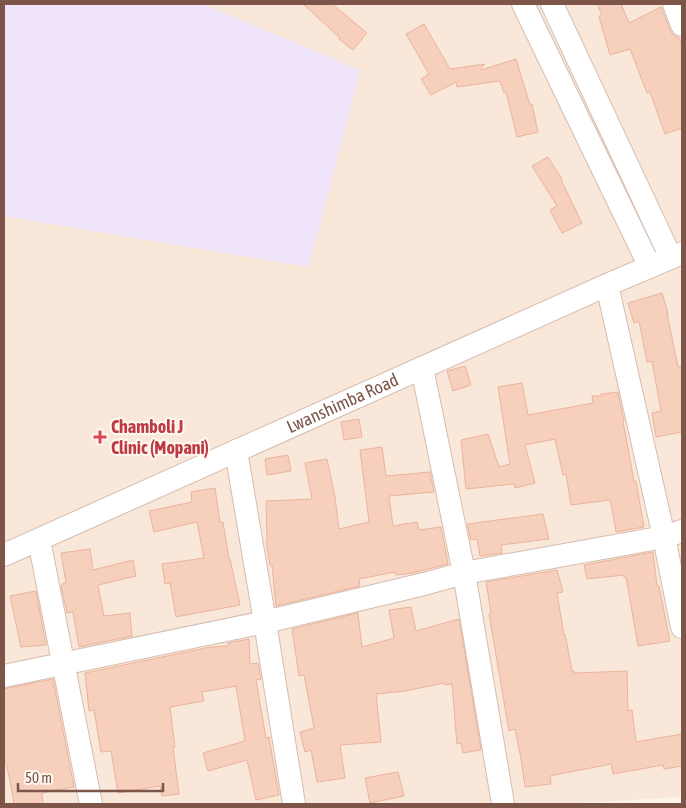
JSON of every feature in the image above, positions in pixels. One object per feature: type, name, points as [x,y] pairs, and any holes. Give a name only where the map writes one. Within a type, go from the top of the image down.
[{"type":"street","points":[[523,4],[650,266]]},
{"type":"street","points":[[552,4],[677,255]]},
{"type":"street","points":[[674,4],[682,25]]},
{"type":"street","name":"Lwanshimba Road","points":[[4,555],[677,255]]},
{"type":"street","points":[[607,285],[673,534],[682,627]]},
{"type":"street","points":[[422,368],[464,573],[503,804]]},
{"type":"street","points":[[236,452],[294,804]]},
{"type":"street","points":[[4,676],[264,622],[464,573],[673,534]]},
{"type":"street","points":[[39,540],[91,804]]},
{"type":"shaded area","points":[[4,4],[682,4],[682,797],[565,804],[4,804]]},
{"type":"shaded area","points":[[4,4],[203,4],[360,70],[309,267],[4,216]]},
{"type":"building","points":[[303,4],[332,4],[367,33],[353,50]]},
{"type":"building","points":[[597,4],[621,4],[629,23],[661,7],[670,30],[673,35],[679,38],[682,44],[682,128],[665,134],[650,92],[647,93],[630,49],[610,55],[599,17],[602,15]]},
{"type":"building","points":[[424,24],[450,69],[485,64],[481,70],[516,59],[530,105],[532,104],[538,132],[517,137],[506,92],[504,93],[500,81],[457,87],[456,82],[431,95],[421,79],[429,74],[406,34]]},
{"type":"building","points":[[548,157],[562,179],[582,223],[562,233],[550,210],[557,206],[532,166]]},
{"type":"building","points":[[662,293],[668,313],[678,367],[682,366],[682,432],[656,437],[652,413],[661,411],[652,361],[647,362],[639,321],[634,323],[628,303]]},
{"type":"building","points":[[465,366],[471,385],[453,391],[447,371]]},
{"type":"building","points":[[522,383],[528,415],[593,403],[592,396],[618,392],[644,527],[616,532],[610,500],[571,505],[566,474],[563,475],[555,439],[525,445],[535,483],[515,488],[514,484],[466,489],[461,440],[488,434],[499,467],[510,464],[498,387]]},
{"type":"building","points":[[359,419],[362,437],[344,440],[341,422]]},
{"type":"building","points":[[382,447],[386,476],[430,472],[434,492],[389,496],[393,526],[417,522],[419,530],[441,527],[448,564],[413,573],[396,575],[395,572],[359,579],[360,586],[276,606],[272,565],[270,565],[266,541],[266,501],[312,499],[305,463],[327,459],[339,529],[369,522],[360,450]]},
{"type":"building","points":[[288,455],[291,471],[267,475],[265,459]]},
{"type":"building","points":[[215,488],[220,522],[223,522],[229,559],[240,605],[176,617],[170,583],[165,584],[162,564],[204,558],[197,522],[154,532],[149,511],[192,502],[191,492]]},
{"type":"building","points":[[543,514],[549,539],[501,545],[502,553],[482,556],[480,556],[477,539],[471,540],[467,524]]},
{"type":"building","points":[[90,549],[93,570],[133,560],[136,576],[98,585],[104,616],[130,613],[132,636],[79,647],[73,612],[67,613],[61,586],[66,583],[61,553]]},
{"type":"building","points":[[653,552],[657,586],[659,586],[670,641],[638,646],[626,577],[624,575],[587,579],[584,565]]},
{"type":"building","points":[[557,570],[563,592],[557,593],[572,671],[574,673],[627,671],[628,711],[632,710],[636,742],[682,734],[682,766],[664,769],[663,765],[613,774],[611,764],[550,776],[551,784],[525,787],[515,729],[509,731],[489,614],[491,613],[486,582]]},
{"type":"building","points":[[36,591],[46,645],[21,647],[10,596]]},
{"type":"building","points":[[411,607],[416,631],[459,619],[481,750],[463,753],[461,743],[457,744],[452,684],[445,685],[444,683],[405,691],[376,694],[381,742],[340,745],[345,778],[317,782],[311,750],[305,752],[300,732],[314,728],[304,675],[299,676],[292,629],[358,613],[362,647],[394,638],[389,610]]},
{"type":"building","points":[[249,639],[250,664],[258,663],[261,679],[256,680],[266,738],[269,737],[279,795],[256,800],[247,760],[208,771],[203,753],[245,741],[236,686],[202,692],[204,701],[170,707],[179,794],[162,796],[160,786],[118,793],[111,751],[101,752],[94,710],[89,711],[85,673],[210,647],[228,646],[228,643]]},
{"type":"building","points":[[53,679],[74,787],[42,793],[43,804],[14,804],[6,764],[4,764],[4,689]]},
{"type":"building","points":[[398,772],[404,796],[370,803],[365,778]]},
{"type":"place","name":"Chamboli J Clinic (Mopani)","points":[[100,437]]}]
